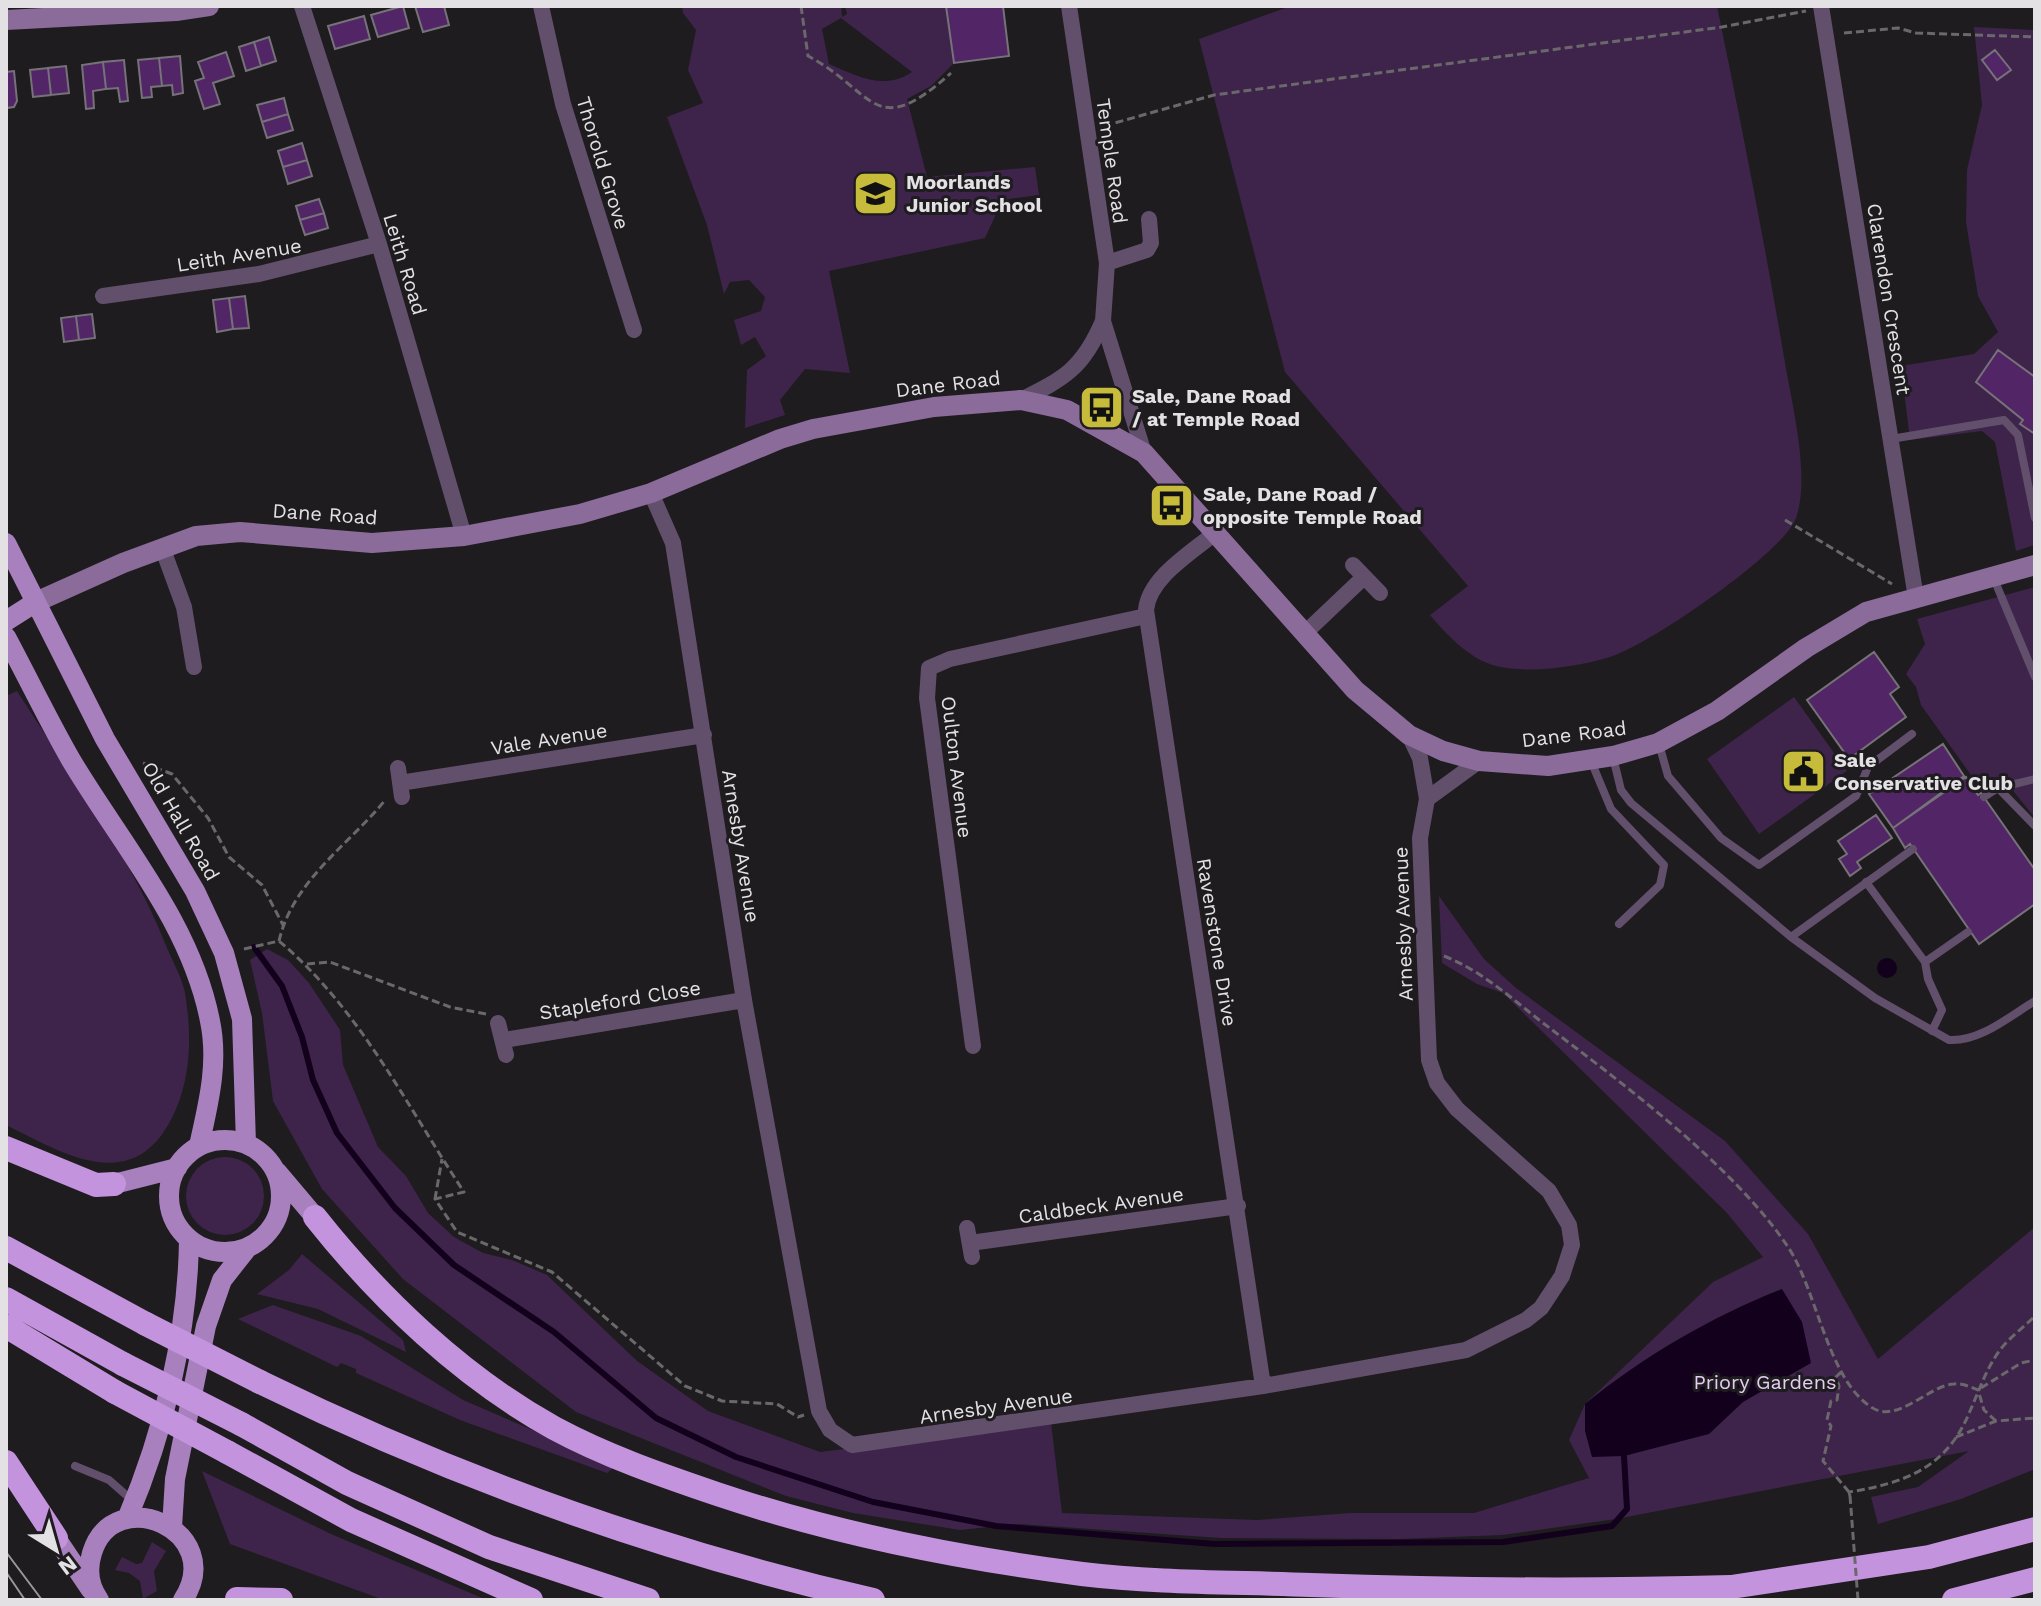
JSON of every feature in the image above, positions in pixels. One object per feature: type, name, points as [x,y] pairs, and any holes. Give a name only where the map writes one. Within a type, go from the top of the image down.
[{"type":"highway","points":[[6,1148],[96,1185],[114,1184]]},
{"type":"highway","points":[[315,1217],[349,1260],[403,1314],[470,1372],[553,1427],[647,1471],[795,1520],[934,1552],[1085,1574],[1558,1591],[1731,1587]]},
{"type":"highway","points":[[6,1248],[260,1382],[421,1458],[675,1550],[873,1600]]},
{"type":"highway","points":[[6,1299],[361,1489],[489,1547],[648,1600]]},
{"type":"highway","points":[[6,1326],[115,1392],[351,1520],[531,1600]]},
{"type":"highway","points":[[6,1462],[56,1538]]},
{"type":"highway","points":[[1644,1600],[1929,1557],[2035,1529]]},
{"type":"highway","points":[[563,1572],[619,1600]]},
{"type":"highway","points":[[1954,1600],[2035,1579]]},
{"type":"highway","points":[[237,1599],[281,1600]]},
{"type":"main road","points":[[6,20],[176,11],[209,6]]},
{"type":"main road","name":"Dane Road","points":[[6,621],[36,602],[162,547],[196,536],[240,532],[372,543],[464,536],[580,514],[651,493],[780,439],[813,429],[934,407],[1021,400],[1067,410],[1144,453],[1355,690],[1409,735],[1443,751],[1479,761],[1548,766],[1613,756],[1658,743],[1717,711],[1836,628],[1866,612],[2035,565]]},
{"type":"main road","name":"Old Hall Road","points":[[6,543],[105,739],[195,891],[224,953],[242,1019],[246,1144]]},
{"type":"main road","points":[[6,637],[71,759],[165,907],[194,965],[211,1022],[214,1082],[199,1146]]},
{"type":"main road","points":[[248,1247],[217,1252],[189,1239],[176,1224],[170,1206],[170,1186],[177,1168],[199,1146],[214,1141],[246,1144],[262,1154],[315,1217]]},
{"type":"main road","points":[[114,1184],[177,1168]]},
{"type":"main road","points":[[172,1527],[175,1479],[206,1326],[222,1280],[248,1247],[263,1237],[277,1214],[280,1187],[274,1169]]},
{"type":"main road","points":[[96,1596],[89,1563],[93,1548],[101,1535],[131,1510],[149,1467],[184,1318],[189,1239]]},
{"type":"main road","points":[[131,1510],[172,1527],[184,1540],[192,1556],[193,1573],[183,1600]]},
{"type":"main road","points":[[56,1538],[96,1596]]},
{"type":"main road","points":[[231,1600],[237,1599]]},
{"type":"street","name":"Leith Road","points":[[302,6],[379,244],[464,536]]},
{"type":"street","name":"Thorold Grove","points":[[541,6],[563,104],[634,330]]},
{"type":"street","name":"Temple Road","points":[[1021,400],[1054,383],[1090,351],[1103,321],[1107,263],[1069,6]]},
{"type":"street","name":"Clarendon Crescent","points":[[1821,7],[1828,35],[1916,598]]},
{"type":"street","points":[[1107,263],[1147,250],[1151,243],[1149,219]]},
{"type":"street","name":"Leith Avenue","points":[[103,296],[259,274],[379,244]]},
{"type":"street","name":"Temple Road","points":[[1103,321],[1144,453]]},
{"type":"street","name":"Arnesby Avenue","points":[[651,493],[673,543],[744,1000],[819,1411],[840,1439],[852,1445],[870,1445],[1263,1386],[1478,1345],[1510,1331],[1541,1308],[1568,1261],[1572,1245],[1561,1207],[1549,1191],[1466,1118],[1437,1083],[1429,1060],[1420,838],[1427,799],[1420,758],[1409,735]]},
{"type":"street","points":[[1146,616],[1147,598],[1157,583],[1216,532]]},
{"type":"street","points":[[162,547],[184,607],[194,667]]},
{"type":"street","points":[[1306,632],[1359,571],[1380,593]]},
{"type":"street","name":"Oulton Avenue","points":[[973,1046],[926,675],[936,663],[950,659],[1146,616]]},
{"type":"street","name":"Ravenstone Drive","points":[[1146,616],[1263,1386]]},
{"type":"street","name":"Vale Avenue","points":[[400,783],[704,735]]},
{"type":"street","points":[[1427,799],[1479,761]]},
{"type":"street","name":"Stapleford Close","points":[[498,1023],[505,1048],[744,1000]]},
{"type":"street","name":"Caldbeck Avenue","points":[[970,1243],[1238,1206]]},
{"type":"lane","points":[[1891,439],[2004,420],[2018,435],[2035,518]]},
{"type":"lane","points":[[1993,576],[2035,677]]},
{"type":"lane","points":[[1658,743],[1668,776],[1721,838],[1759,865],[1856,796],[1868,767],[1912,734]]},
{"type":"lane","points":[[1613,756],[1621,790],[1631,803],[1791,937],[1875,998],[1949,1040],[1960,1041],[1991,1029],[2035,1001]]},
{"type":"lane","points":[[1591,760],[1611,809],[1664,865],[1660,885],[1619,924]]},
{"type":"lane","points":[[1984,797],[1998,788],[2035,779]]},
{"type":"lane","points":[[1998,788],[2035,826]]},
{"type":"lane","points":[[1791,937],[1913,849]]},
{"type":"lane","points":[[1866,882],[1925,962],[1928,979],[1942,1010],[1932,1031]]},
{"type":"lane","points":[[1925,962],[1968,932]]},
{"type":"lane","points":[[75,1466],[109,1480],[131,1510]]},
{"type":"path","points":[[801,6],[808,56],[878,107],[894,108],[913,103],[951,73]]},
{"type":"path","points":[[1087,130],[1214,95],[1706,29],[1821,7]]},
{"type":"path","points":[[1828,35],[1898,28],[1916,33],[2035,37]]},
{"type":"path","points":[[1785,520],[1916,598]]},
{"type":"path","points":[[137,760],[172,774],[208,818],[229,857],[262,885],[283,925]]},
{"type":"path","points":[[279,941],[283,925],[309,880],[400,783]]},
{"type":"path","points":[[224,953],[279,941]]},
{"type":"path","points":[[279,941],[307,964],[345,1008],[464,1192],[435,1199]]},
{"type":"path","points":[[1423,948],[1470,966],[1585,1055],[1753,1202],[1790,1250],[1841,1372],[1871,1407],[1886,1412],[1916,1402],[1951,1384],[1978,1390],[2021,1363],[2035,1360]]},
{"type":"path","points":[[307,964],[330,962],[450,1007],[481,1011],[498,1023]]},
{"type":"path","points":[[442,1159],[435,1199],[457,1232],[552,1272],[685,1386],[722,1401],[777,1404],[798,1417],[819,1411]]},
{"type":"path","points":[[1850,1494],[1900,1482],[1921,1473],[1956,1437],[2000,1350],[2035,1316]]},
{"type":"path","points":[[1841,1372],[1836,1377],[1839,1386],[1837,1400],[1831,1401],[1827,1420],[1831,1426],[1823,1461],[1850,1494],[1858,1600]]},
{"type":"path","points":[[1978,1390],[1984,1410],[1996,1421]]},
{"type":"path","points":[[1956,1437],[1996,1421],[2035,1418]]},
{"type":"green space","name":"Moorlands Junior School","points":[[682,6],[841,6],[842,17],[847,14],[845,6],[946,6],[954,63],[931,86],[907,99],[927,177],[1035,167],[1039,195],[1008,199],[997,212],[985,238],[829,271],[850,373],[805,369],[780,400],[785,415],[745,428],[747,370],[766,356],[755,337],[741,345],[734,320],[761,311],[765,297],[749,280],[730,282],[724,294],[707,225],[667,117],[703,103],[688,70],[696,30],[683,13]],"holes":[[[841,18],[912,72],[902,78],[870,80],[829,64],[822,29]]]},
{"type":"green space","points":[[1291,6],[1717,6],[1795,416],[1801,460],[1800,501],[1796,518],[1786,534],[1767,553],[1682,618],[1628,650],[1583,664],[1524,669],[1486,663],[1459,645],[1430,615],[1468,586],[1285,372],[1199,39]]},
{"type":"green space","points":[[1974,27],[2035,30],[2035,545],[2016,551],[1995,442],[1982,431],[1910,440],[1901,366],[1974,354],[1998,332],[1978,296],[1966,222],[1967,170],[1982,105]]},
{"type":"green space","points":[[2035,587],[2035,818],[2006,782],[1971,775],[1921,705],[1916,687],[1906,674],[1925,644],[1917,619]]},
{"type":"green space","points":[[17,691],[118,848],[152,914],[185,993],[189,1029],[188,1066],[179,1101],[163,1133],[146,1151],[128,1160],[108,1163],[66,1154],[6,1125],[6,696]]},
{"type":"green space","points":[[1794,697],[1847,771],[1759,834],[1707,759]]},
{"type":"green space","name":"Priory Gardens","points":[[1439,896],[1484,959],[1516,988],[1725,1141],[1808,1234],[1878,1359],[2035,1227],[2035,1469],[1961,1499],[1878,1524],[1871,1497],[1918,1487],[1969,1451],[1616,1519],[1502,1535],[1399,1539],[1221,1538],[1019,1524],[960,1530],[853,1513],[786,1496],[576,1412],[403,1279],[322,1189],[273,1101],[262,1013],[250,960],[267,949],[288,960],[309,983],[340,1030],[343,1065],[378,1147],[406,1176],[428,1213],[454,1237],[483,1253],[512,1260],[547,1275],[637,1361],[708,1411],[820,1452],[1051,1423],[1062,1513],[1257,1520],[1351,1513],[1474,1513],[1589,1478],[1569,1440],[1585,1404],[1713,1282],[1763,1257],[1727,1213],[1503,993],[1477,984],[1442,963]]},
{"type":"green space","points":[[217,1157],[233,1157],[247,1163],[258,1174],[264,1196],[258,1218],[247,1229],[233,1235],[217,1235],[203,1229],[192,1218],[186,1204],[186,1188],[192,1174],[203,1163]]},
{"type":"green space","points":[[302,1254],[403,1340],[406,1352],[318,1309],[257,1294],[289,1270]]},
{"type":"green space","points":[[273,1305],[361,1336],[463,1400],[616,1466],[607,1473],[460,1420],[356,1373],[356,1369],[341,1363],[337,1367],[238,1319]]},
{"type":"green space","points":[[202,1471],[331,1534],[487,1600],[384,1600],[230,1544]]},
{"type":"green space","points":[[152,1542],[166,1551],[154,1571],[157,1591],[143,1599],[140,1581],[129,1573],[115,1570],[122,1557],[136,1564],[142,1563]]},
{"type":"shaded area","points":[[1887,958],[1894,961],[1897,968],[1894,975],[1887,978],[1880,975],[1877,968],[1880,961]]},
{"type":"shaded area","points":[[1782,1289],[1802,1322],[1811,1363],[1743,1402],[1709,1434],[1624,1456],[1592,1457],[1585,1431],[1585,1404],[1679,1339]]},
{"type":"building","points":[[403,6],[409,28],[378,37],[371,15]]},
{"type":"building","points":[[415,6],[444,6],[449,25],[423,32]]},
{"type":"building","points":[[946,6],[1003,6],[1009,56],[954,63]]},
{"type":"building","points":[[364,16],[370,39],[335,49],[328,26]]},
{"type":"building","points":[[269,37],[276,61],[261,66],[254,42]]},
{"type":"building","points":[[254,42],[261,66],[246,71],[239,47]]},
{"type":"building","points":[[1995,50],[2011,70],[1997,80],[1982,60]]},
{"type":"building","points":[[226,52],[234,76],[213,83],[220,104],[204,109],[195,81],[204,78],[198,62]]},
{"type":"building","points":[[180,56],[183,93],[173,95],[172,85],[162,86],[159,58]]},
{"type":"building","points":[[159,58],[162,86],[151,87],[152,97],[142,98],[138,60]]},
{"type":"building","points":[[124,60],[128,101],[120,102],[118,88],[106,89],[103,62]]},
{"type":"building","points":[[103,62],[106,89],[93,91],[94,108],[86,109],[82,65]]},
{"type":"building","points":[[66,66],[69,93],[51,95],[48,68]]},
{"type":"building","points":[[48,68],[51,95],[33,97],[30,70]]},
{"type":"building","points":[[14,71],[17,101],[14,107],[6,108],[6,72]]},
{"type":"building","points":[[284,98],[288,114],[262,122],[257,105]]},
{"type":"building","points":[[288,114],[293,130],[267,138],[262,122]]},
{"type":"building","points":[[302,143],[307,160],[283,167],[278,151]]},
{"type":"building","points":[[307,160],[312,176],[288,184],[283,167]]},
{"type":"building","points":[[319,199],[324,213],[300,220],[296,206]]},
{"type":"building","points":[[324,213],[328,228],[305,235],[300,220]]},
{"type":"building","points":[[245,296],[249,328],[233,329],[229,298]]},
{"type":"building","points":[[229,298],[233,329],[217,332],[213,300]]},
{"type":"building","points":[[92,314],[95,338],[79,340],[76,316]]},
{"type":"building","points":[[76,316],[79,340],[64,342],[61,318]]},
{"type":"building","points":[[1998,350],[2035,377],[2035,434],[2020,424],[2023,420],[1976,382]]},
{"type":"building","points":[[1874,652],[1899,687],[1890,694],[1906,717],[1849,759],[1807,700]]},
{"type":"building","points":[[1943,744],[1964,776],[1893,828],[1869,794]]},
{"type":"building","points":[[1966,777],[1978,795],[1981,793],[2035,870],[2035,904],[1979,944],[1910,844],[1905,848],[1893,828]]},
{"type":"building","points":[[1876,815],[1892,838],[1857,862],[1861,868],[1850,876],[1839,859],[1847,854],[1838,841]]},
{"type":"waterway","points":[[254,947],[282,986],[302,1037],[313,1080],[337,1133],[395,1208],[454,1265],[554,1332],[656,1418],[736,1457],[873,1502],[996,1526],[1214,1544],[1503,1542],[1612,1526],[1627,1509],[1624,1456]]},
{"type":"tram line","points":[[6,1552],[42,1600]]},
{"type":"tram line","points":[[6,1572],[25,1600]]},
{"type":"place","name":"Moorlands Junior School","points":[[875,194]]},
{"type":"place","name":"Sale, Dane Road / at Temple Road","points":[[1101,407]]},
{"type":"place","name":"Sale, Dane Road / opposite Temple Road","points":[[1172,505]]},
{"type":"place","name":"Sale Conservative Club","points":[[1803,772]]}]
